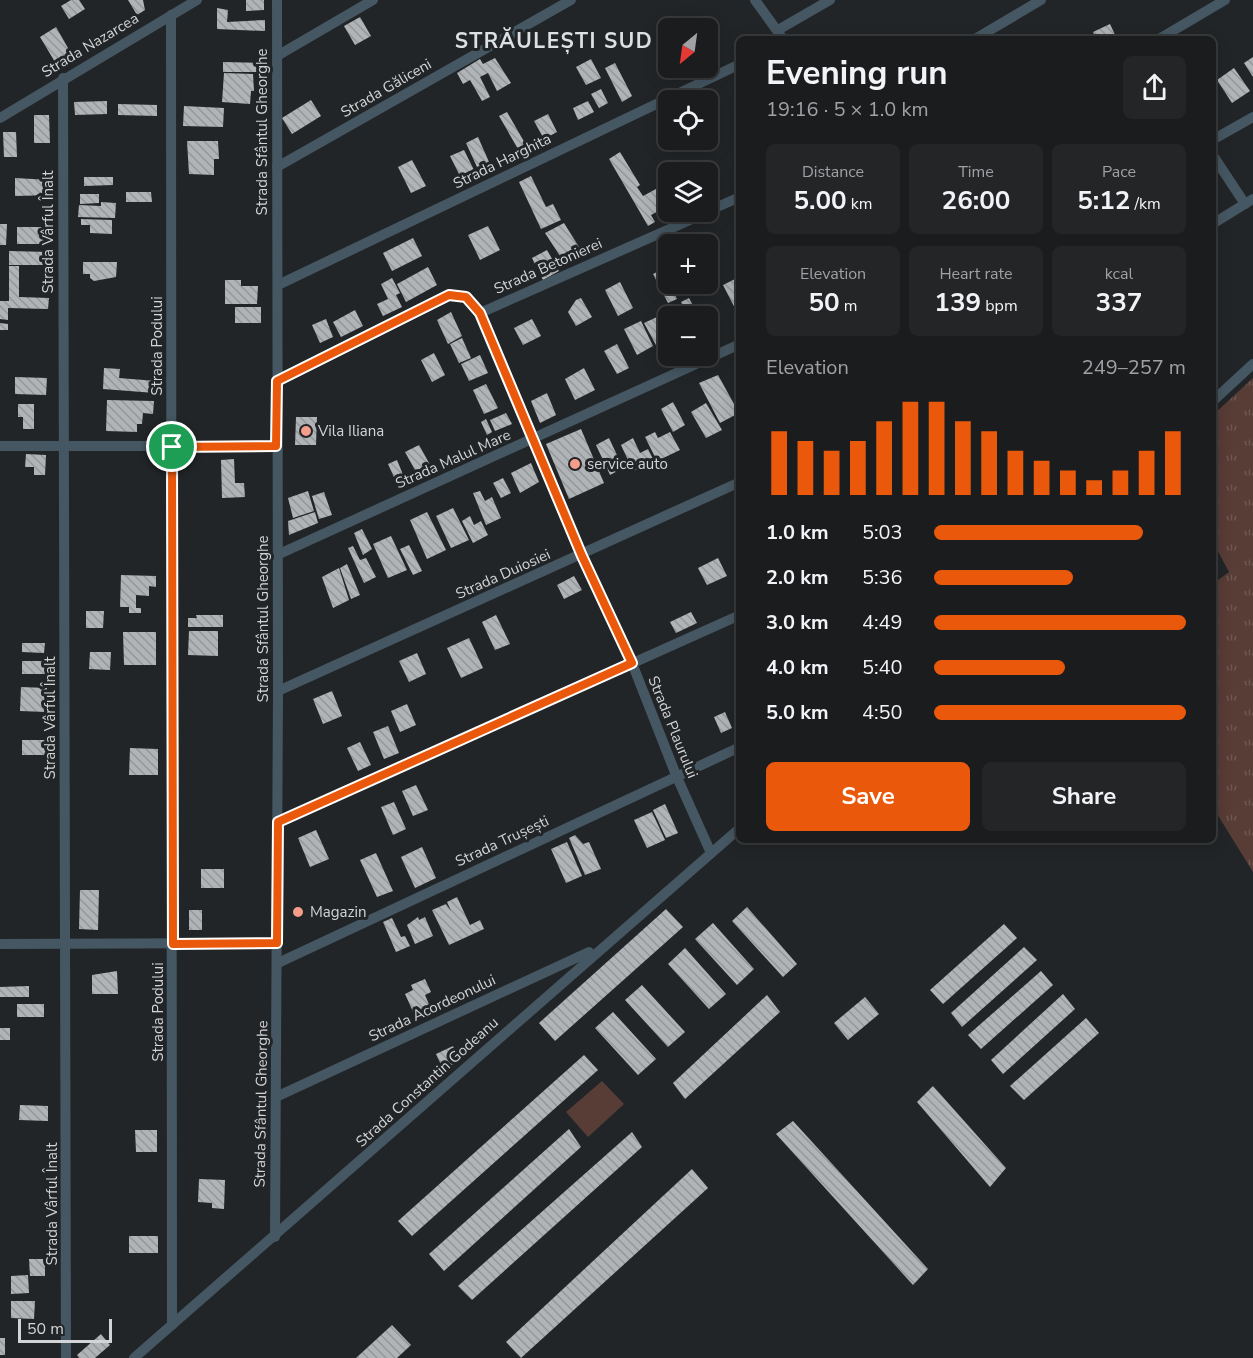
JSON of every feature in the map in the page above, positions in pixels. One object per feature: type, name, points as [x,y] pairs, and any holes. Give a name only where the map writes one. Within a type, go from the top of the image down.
[{"type":"street","name":"Strada Nazarcea","points":[[0,118],[63,78],[197,0]]},
{"type":"street","name":"Strada Sfântul Gheorghe","points":[[275,1237],[278,963],[277,0]]},
{"type":"street","points":[[277,56],[373,0]]},
{"type":"street","name":"Strada Găliceni","points":[[277,167],[571,0]]},
{"type":"street","points":[[755,0],[780,35],[830,0]]},
{"type":"street","points":[[980,36],[1041,0]]},
{"type":"street","points":[[1164,36],[1225,0]]},
{"type":"street","name":"Strada Podului","points":[[171,15],[172,1325]]},
{"type":"street","name":"Strada Harghita","points":[[278,285],[736,66]]},
{"type":"street","name":"Strada Vârful Înalt","points":[[63,78],[67,944],[66,1358]]},
{"type":"street","points":[[1216,138],[1253,117]]},
{"type":"street","points":[[1216,160],[1249,202],[1216,222]]},
{"type":"street","name":"Strada Betonierei","points":[[718,207],[736,199]]},
{"type":"street","name":"Strada Betonierei","points":[[480,313],[685,222]]},
{"type":"street","points":[[277,381],[449,295],[466,297],[480,313]]},
{"type":"street","name":"Strada Plaurului","points":[[480,313],[582,556],[632,663],[676,775],[711,854]]},
{"type":"street","name":"Strada Malul Mare","points":[[277,555],[736,346]]},
{"type":"street","points":[[1216,398],[1253,363]]},
{"type":"street","points":[[0,446],[276,446]]},
{"type":"street","name":"Strada Duiosiei","points":[[278,691],[736,485]]},
{"type":"street","points":[[278,822],[736,617]]},
{"type":"street","name":"Strada Trușești","points":[[278,963],[736,749]]},
{"type":"street","name":"Strada Constantin Godeanu","points":[[134,1358],[275,1237],[601,947],[736,832]]},
{"type":"street","points":[[0,944],[277,943]]},
{"type":"street","name":"Strada Acordeonului","points":[[276,1097],[601,947]]},
{"type":"green space","points":[[1253,378],[1253,872],[1216,812],[1216,582],[1229,572],[1216,548],[1216,412]]},
{"type":"green space","points":[[602,1081],[624,1104],[588,1137],[566,1112]]},
{"type":"building","points":[[71,0],[79,0],[85,9],[69,19],[61,6]]},
{"type":"building","points":[[128,0],[143,0],[145,10],[137,15]]},
{"type":"building","points":[[246,0],[264,0],[264,10],[246,11]]},
{"type":"building","points":[[217,8],[228,10],[227,22],[265,20],[265,31],[217,29]]},
{"type":"building","points":[[360,17],[371,36],[355,45],[344,26]]},
{"type":"building","points":[[1110,24],[1116,36],[1095,36],[1093,32]]},
{"type":"building","points":[[56,27],[72,55],[68,58],[70,60],[58,67],[40,37]]},
{"type":"building","points":[[1253,57],[1253,77],[1244,63]]},
{"type":"building","points":[[495,58],[511,83],[497,91],[488,73],[480,77],[490,97],[482,101],[470,80],[463,84],[457,73],[480,59],[483,64]]},
{"type":"building","points":[[591,59],[601,78],[586,85],[576,67]]},
{"type":"building","points":[[223,62],[265,63],[264,72],[223,72]]},
{"type":"building","points":[[615,63],[632,96],[622,102],[605,68]]},
{"type":"building","points":[[1234,68],[1250,91],[1232,103],[1217,80]]},
{"type":"building","points":[[224,73],[253,74],[254,91],[251,91],[250,104],[222,102]]},
{"type":"building","points":[[601,89],[608,103],[599,108],[591,94]]},
{"type":"building","points":[[311,100],[321,116],[292,134],[282,118]]},
{"type":"building","points":[[107,101],[107,114],[75,115],[74,102]]},
{"type":"building","points":[[588,101],[594,112],[578,120],[573,108]]},
{"type":"building","points":[[118,104],[157,105],[157,116],[118,115]]},
{"type":"building","points":[[184,106],[224,108],[223,127],[183,126]]},
{"type":"building","points":[[507,112],[526,145],[518,149],[499,116]]},
{"type":"building","points":[[548,114],[557,132],[544,139],[534,121]]},
{"type":"building","points":[[34,115],[49,115],[50,143],[34,143]]},
{"type":"building","points":[[3,132],[16,132],[17,157],[4,157]]},
{"type":"building","points":[[478,137],[489,162],[477,167],[466,143]]},
{"type":"building","points":[[187,141],[218,141],[219,159],[214,159],[214,175],[189,174]]},
{"type":"building","points":[[464,150],[474,170],[460,176],[450,156]]},
{"type":"building","points":[[620,152],[640,185],[637,187],[643,196],[656,189],[658,211],[651,215],[655,222],[648,226],[609,159]]},
{"type":"building","points":[[412,160],[426,186],[411,193],[398,167]]},
{"type":"building","points":[[531,176],[546,207],[553,204],[561,220],[541,229],[519,182]]},
{"type":"building","points":[[84,177],[113,177],[113,185],[84,186]]},
{"type":"building","points":[[15,178],[50,180],[54,183],[55,195],[15,196]]},
{"type":"building","points":[[126,192],[151,192],[152,202],[126,202]]},
{"type":"building","points":[[80,194],[99,194],[99,203],[80,204]]},
{"type":"building","points":[[101,202],[116,203],[115,218],[78,217],[79,205],[101,206]]},
{"type":"building","points":[[81,219],[112,220],[112,234],[90,233],[90,225],[81,225]]},
{"type":"building","points":[[564,223],[579,247],[560,256],[545,233]]},
{"type":"building","points":[[0,224],[7,224],[6,245],[0,245]]},
{"type":"building","points":[[488,226],[500,250],[480,260],[468,235]]},
{"type":"building","points":[[17,227],[48,227],[48,244],[17,244]]},
{"type":"building","points":[[413,238],[422,256],[392,271],[383,253]]},
{"type":"building","points":[[547,250],[559,271],[543,280],[532,258]]},
{"type":"building","points":[[9,251],[49,252],[49,265],[9,265]]},
{"type":"building","points":[[83,262],[117,262],[116,277],[94,281],[90,278],[90,274],[83,274]]},
{"type":"building","points":[[9,266],[19,266],[19,297],[49,298],[48,309],[8,308],[8,320],[0,319],[0,301],[9,301]]},
{"type":"building","points":[[428,267],[437,285],[406,302],[397,284]]},
{"type":"building","points":[[658,272],[658,284],[653,274]]},
{"type":"building","points":[[392,278],[400,293],[396,295],[402,307],[383,316],[377,304],[388,299],[381,284]]},
{"type":"building","points":[[735,279],[736,281],[736,310],[723,285]]},
{"type":"building","points":[[225,280],[241,280],[241,286],[258,286],[257,304],[225,304]]},
{"type":"building","points":[[620,282],[633,308],[618,316],[605,290]]},
{"type":"building","points":[[663,294],[675,294],[677,299],[668,303]]},
{"type":"building","points":[[581,298],[592,317],[576,326],[568,312],[576,300]]},
{"type":"building","points":[[689,298],[693,306],[683,306],[681,302]]},
{"type":"building","points":[[235,307],[261,307],[261,323],[235,323]]},
{"type":"building","points":[[355,310],[363,326],[341,337],[333,322]]},
{"type":"building","points":[[451,312],[462,336],[448,344],[437,320]]},
{"type":"building","points":[[657,317],[658,346],[657,347],[644,323]]},
{"type":"building","points":[[326,319],[333,337],[320,343],[312,325]]},
{"type":"building","points":[[532,319],[541,336],[523,345],[514,328]]},
{"type":"building","points":[[641,321],[653,346],[637,355],[624,329]]},
{"type":"building","points":[[0,323],[8,324],[8,330],[0,330]]},
{"type":"building","points":[[462,338],[471,358],[459,363],[450,344]]},
{"type":"building","points":[[617,344],[629,368],[617,374],[604,351]]},
{"type":"building","points":[[434,353],[445,375],[432,382],[421,360]]},
{"type":"building","points":[[480,355],[488,373],[469,381],[461,364]]},
{"type":"building","points":[[104,368],[120,369],[119,378],[156,381],[155,393],[103,389]]},
{"type":"building","points":[[584,368],[595,390],[575,400],[565,379]]},
{"type":"building","points":[[718,375],[736,408],[736,415],[720,423],[699,383]]},
{"type":"building","points":[[15,377],[47,378],[46,395],[15,394]]},
{"type":"building","points":[[486,384],[498,408],[484,414],[473,390]]},
{"type":"building","points":[[547,393],[556,415],[540,423],[531,401]]},
{"type":"building","points":[[107,400],[154,401],[153,414],[143,413],[142,424],[137,424],[137,432],[106,431]]},
{"type":"building","points":[[673,402],[685,425],[673,432],[661,409]]},
{"type":"building","points":[[706,403],[722,430],[706,438],[691,412]]},
{"type":"building","points":[[18,404],[34,404],[34,429],[23,429],[23,417],[18,417]]},
{"type":"building","points":[[506,413],[512,424],[495,431],[490,420]]},
{"type":"building","name":"Vila Iliana","points":[[296,417],[317,417],[316,445],[295,445]]},
{"type":"building","points":[[486,419],[492,432],[487,435],[481,422]]},
{"type":"building","name":"service auto","points":[[581,429],[604,483],[569,499],[546,444]]},
{"type":"building","points":[[655,432],[658,438],[670,432],[680,450],[657,461],[645,437]]},
{"type":"building","points":[[609,438],[623,468],[610,475],[596,445]]},
{"type":"building","points":[[633,438],[640,453],[648,449],[654,461],[633,471],[621,445]]},
{"type":"building","points":[[419,445],[434,472],[420,479],[405,452]]},
{"type":"building","points":[[26,454],[46,455],[45,475],[34,475],[34,467],[25,467]]},
{"type":"building","points":[[234,459],[235,483],[244,483],[245,497],[222,498],[221,460]]},
{"type":"building","points":[[397,460],[406,482],[398,486],[388,464]]},
{"type":"building","points":[[531,463],[539,482],[520,493],[511,473]]},
{"type":"building","points":[[503,478],[511,493],[501,498],[493,483]]},
{"type":"building","points":[[308,491],[314,511],[293,518],[288,498]]},
{"type":"building","points":[[480,491],[485,501],[492,497],[501,518],[486,525],[473,493]]},
{"type":"building","points":[[324,492],[332,515],[319,519],[312,496]]},
{"type":"building","points":[[453,508],[469,540],[451,548],[436,516]]},
{"type":"building","points":[[315,512],[318,523],[289,535],[288,521]]},
{"type":"building","points":[[427,512],[446,550],[427,559],[410,520]]},
{"type":"building","points":[[470,516],[474,525],[481,521],[488,535],[473,543],[462,521]]},
{"type":"building","points":[[362,529],[372,549],[363,555],[354,533]]},
{"type":"building","points":[[391,536],[407,570],[388,578],[373,544]]},
{"type":"building","points":[[409,545],[422,571],[413,575],[400,549]]},
{"type":"building","points":[[353,546],[360,560],[366,558],[376,577],[364,583],[348,548]]},
{"type":"building","points":[[718,558],[727,576],[707,585],[698,568]]},
{"type":"building","points":[[347,564],[360,595],[351,599],[340,568]]},
{"type":"building","points":[[339,568],[349,600],[333,608],[322,577]]},
{"type":"building","points":[[121,575],[156,576],[156,587],[149,586],[149,596],[136,595],[136,608],[141,608],[141,613],[129,613],[129,607],[120,607]]},
{"type":"building","points":[[574,576],[582,590],[564,599],[557,585]]},
{"type":"building","points":[[86,611],[104,611],[103,628],[86,628]]},
{"type":"building","points":[[691,612],[697,623],[676,633],[670,622]]},
{"type":"building","points":[[196,615],[223,615],[223,627],[188,627],[188,618],[197,618]]},
{"type":"building","points":[[496,615],[510,644],[495,650],[482,622]]},
{"type":"building","points":[[189,631],[218,631],[218,656],[188,655]]},
{"type":"building","points":[[123,632],[156,632],[156,665],[124,665]]},
{"type":"building","points":[[469,638],[483,668],[461,678],[447,648]]},
{"type":"building","points":[[22,643],[45,643],[44,653],[22,652]]},
{"type":"building","points":[[90,652],[111,652],[110,670],[89,669]]},
{"type":"building","points":[[417,653],[426,674],[409,682],[399,661]]},
{"type":"building","points":[[22,661],[51,661],[51,674],[22,674]]},
{"type":"building","points":[[21,687],[47,688],[46,712],[20,711]]},
{"type":"building","points":[[332,691],[342,716],[323,724],[313,699]]},
{"type":"building","points":[[407,704],[416,725],[400,732],[391,711]]},
{"type":"building","points":[[725,712],[732,728],[721,733],[714,717]]},
{"type":"building","points":[[388,726],[399,753],[384,759],[373,732]]},
{"type":"building","points":[[22,740],[46,740],[46,755],[22,755]]},
{"type":"building","points":[[360,742],[371,765],[358,771],[347,748]]},
{"type":"building","points":[[130,748],[158,749],[158,775],[129,775]]},
{"type":"building","points":[[416,785],[428,810],[413,816],[402,791]]},
{"type":"building","points":[[394,802],[406,829],[393,835],[381,807]]},
{"type":"building","points":[[665,804],[678,833],[666,838],[653,810]]},
{"type":"building","points":[[652,812],[665,840],[647,848],[634,820]]},
{"type":"building","points":[[316,830],[329,859],[310,867],[298,838]]},
{"type":"building","points":[[575,835],[583,844],[589,842],[601,869],[585,875],[569,838]]},
{"type":"building","points":[[567,842],[582,876],[566,883],[551,849]]},
{"type":"building","points":[[422,847],[436,878],[415,888],[401,857]]},
{"type":"building","points":[[376,853],[393,891],[377,897],[360,860]]},
{"type":"building","points":[[201,869],[224,869],[224,888],[201,888]]},
{"type":"building","points":[[80,890],[99,890],[98,930],[79,929]]},
{"type":"building","points":[[457,897],[470,925],[480,920],[484,929],[449,945],[432,910],[446,904],[451,911],[447,902]]},
{"type":"building","points":[[747,907],[797,964],[783,977],[732,921]]},
{"type":"building","points":[[666,909],[683,927],[555,1041],[539,1023]]},
{"type":"building","points":[[189,910],[202,910],[202,930],[189,930]]},
{"type":"building","points":[[418,917],[419,920],[425,917],[433,936],[415,944],[407,925]]},
{"type":"building","points":[[392,918],[401,937],[405,936],[410,946],[396,952],[383,922]]},
{"type":"building","points":[[713,923],[754,969],[737,985],[695,939]]},
{"type":"building","points":[[1004,924],[1017,938],[943,1004],[930,990]]},
{"type":"building","points":[[1024,947],[1037,960],[962,1027],[951,1013]]},
{"type":"building","points":[[685,948],[726,994],[709,1009],[668,964]]},
{"type":"building","points":[[117,971],[118,994],[92,994],[92,975]]},
{"type":"building","points":[[1041,971],[1053,985],[981,1049],[968,1035]]},
{"type":"building","points":[[425,979],[431,992],[425,995],[431,1009],[415,1016],[405,994],[413,990],[411,985]]},
{"type":"building","points":[[642,985],[685,1032],[668,1047],[625,1000]]},
{"type":"building","points":[[29,986],[29,997],[0,997],[0,987]]},
{"type":"building","points":[[1063,994],[1075,1009],[1003,1074],[991,1060]]},
{"type":"building","points":[[767,995],[780,1012],[685,1099],[673,1083]]},
{"type":"building","points":[[865,997],[879,1014],[848,1040],[834,1023]]},
{"type":"building","points":[[17,1004],[44,1004],[44,1017],[17,1017]]},
{"type":"building","points":[[613,1012],[656,1059],[638,1075],[595,1028]]},
{"type":"building","points":[[1086,1018],[1099,1033],[1024,1100],[1010,1086]]},
{"type":"building","points":[[0,1028],[10,1028],[10,1040],[0,1040]]},
{"type":"building","points":[[453,1046],[460,1061],[443,1069],[436,1054]]},
{"type":"building","points":[[584,1055],[598,1070],[412,1236],[398,1221]]},
{"type":"building","points":[[933,1086],[1006,1168],[990,1187],[917,1102]]},
{"type":"building","points":[[20,1105],[48,1106],[48,1121],[19,1120]]},
{"type":"building","points":[[793,1121],[928,1269],[913,1285],[776,1134]]},
{"type":"building","points":[[569,1129],[581,1147],[444,1271],[429,1254]]},
{"type":"building","points":[[135,1130],[157,1130],[157,1152],[136,1152]]},
{"type":"building","points":[[632,1132],[642,1147],[472,1300],[458,1286]]},
{"type":"building","points":[[692,1169],[708,1188],[521,1358],[506,1342]]},
{"type":"building","points":[[199,1179],[225,1180],[224,1209],[212,1208],[212,1203],[198,1202]]},
{"type":"building","points":[[129,1236],[158,1236],[158,1253],[129,1253]]},
{"type":"building","points":[[29,1259],[45,1259],[45,1276],[30,1276]]},
{"type":"building","points":[[28,1275],[29,1293],[11,1294],[11,1276]]},
{"type":"building","points":[[11,1301],[35,1301],[34,1319],[11,1318]]},
{"type":"building","points":[[392,1325],[411,1345],[397,1358],[356,1358]]},
{"type":"building","points":[[101,1334],[110,1345],[95,1358],[79,1358],[77,1355]]},
{"type":"building","points":[[0,1338],[5,1338],[5,1355],[0,1355]]},
{"type":"place","name":"Vila Iliana","points":[[306,431]]},
{"type":"place","name":"service auto","points":[[575,464]]},
{"type":"place","name":"Magazin","points":[[298,912]]},
{"type":"district","name":"STRĂULEȘTI SUD","points":[[554,41]]},
{"type":"route","points":[[449,295],[466,297],[480,313],[582,556],[632,663],[278,822],[277,943],[173,944],[172,447],[276,446],[277,381],[449,295]]}]
